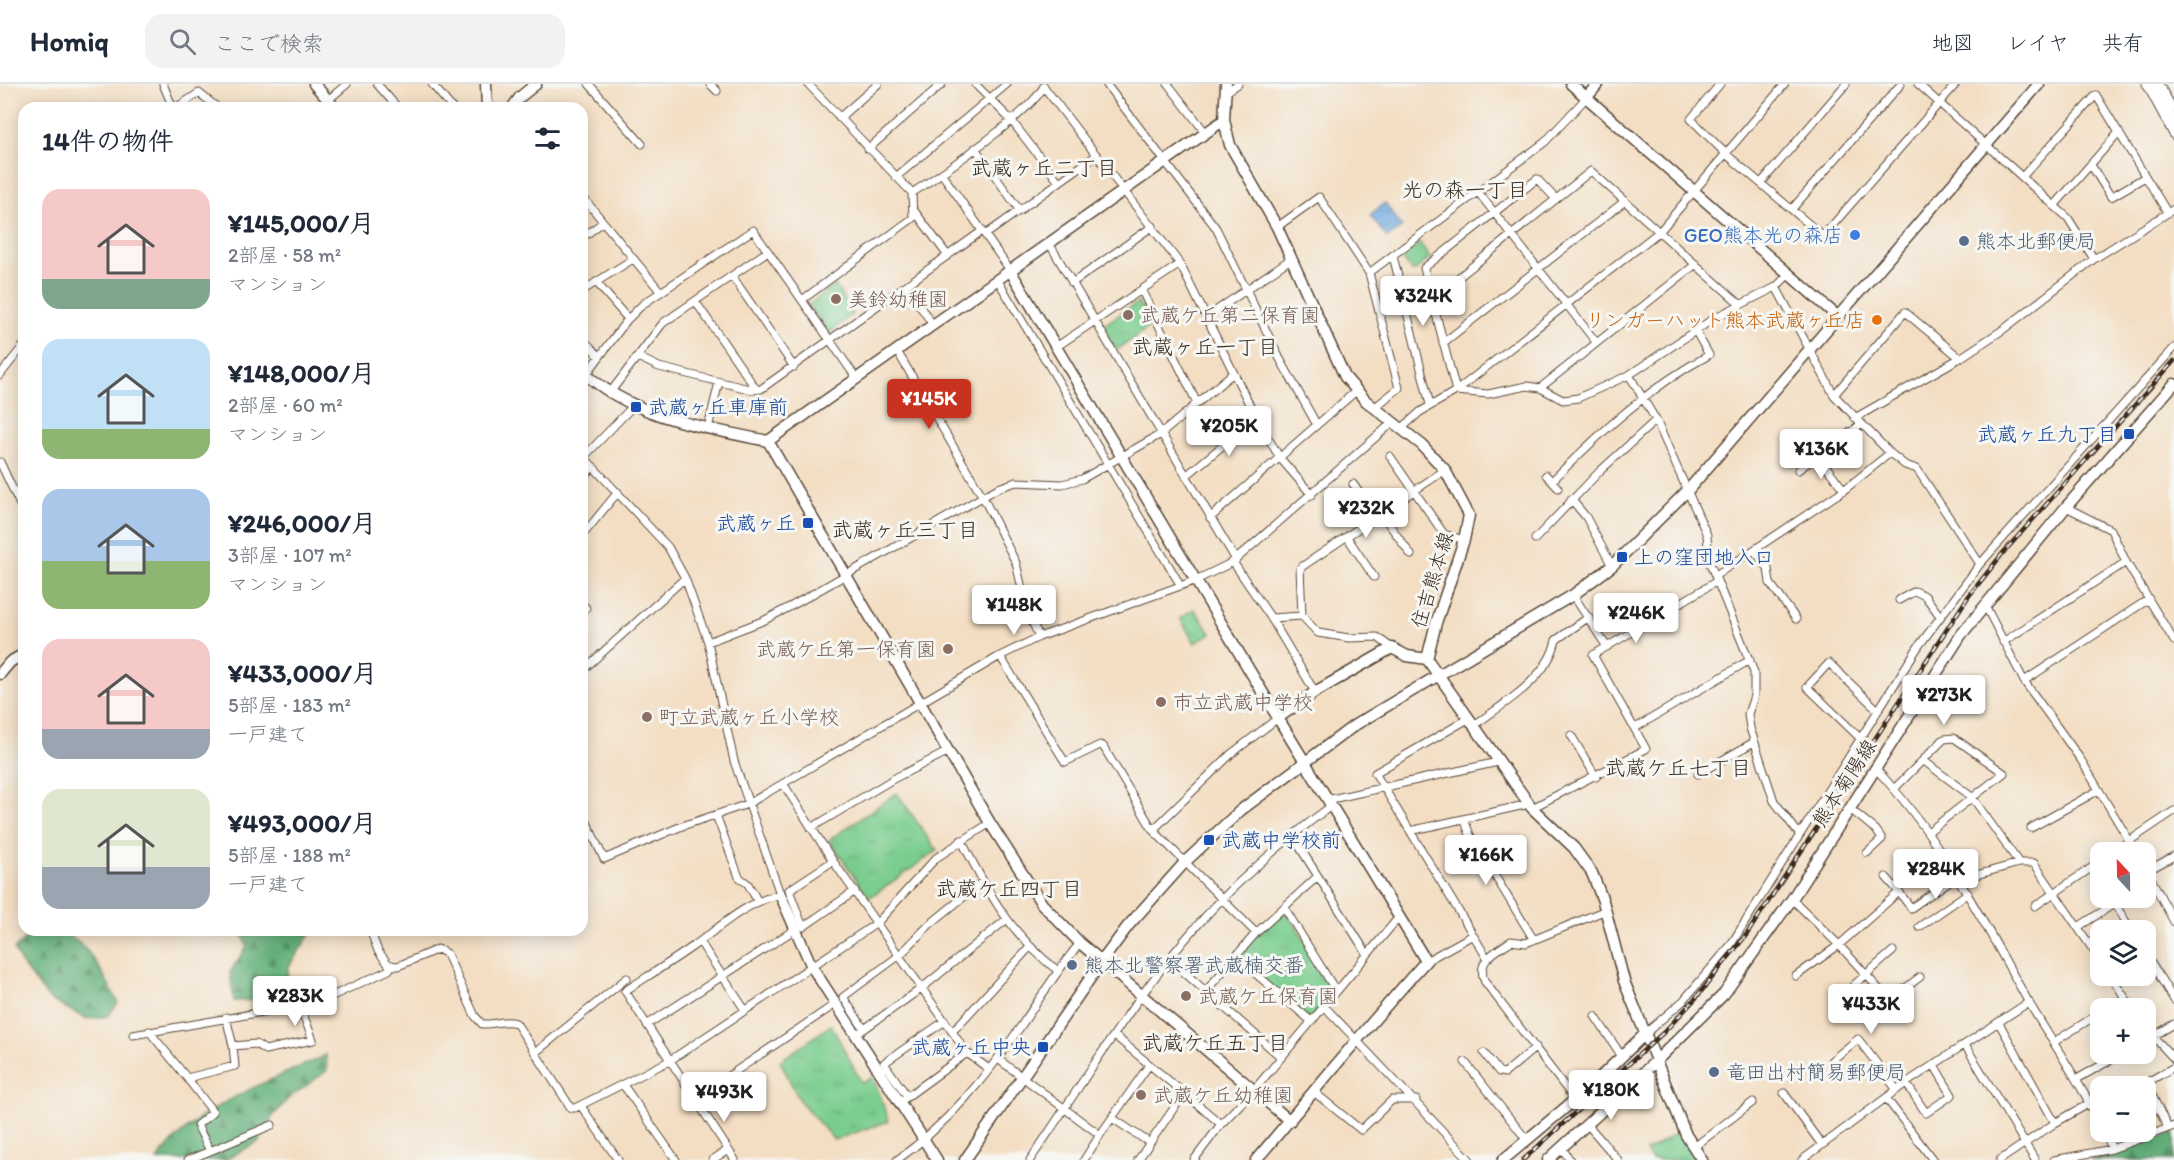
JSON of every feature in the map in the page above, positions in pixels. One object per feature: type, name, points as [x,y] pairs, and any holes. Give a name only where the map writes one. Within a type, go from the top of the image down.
[{"type":"street","points":[[164,84],[171,102]]},
{"type":"street","points":[[314,84],[330,102]]},
{"type":"street","points":[[334,102],[347,84]]},
{"type":"street","points":[[377,84],[393,102]]},
{"type":"street","points":[[432,84],[447,102]]},
{"type":"street","points":[[486,84],[487,102]]},
{"type":"street","points":[[518,102],[536,84]]},
{"type":"street","points":[[589,84],[642,144]]},
{"type":"street","points":[[710,84],[717,91]]},
{"type":"street","points":[[802,300],[913,218],[912,193],[808,84]]},
{"type":"street","points":[[839,118],[878,84]]},
{"type":"street","points":[[868,149],[942,84]]},
{"type":"street","points":[[975,84],[1011,120],[1059,182]]},
{"type":"street","points":[[896,177],[1007,84]]},
{"type":"street","points":[[1106,84],[1216,228],[1285,368],[1317,425]]},
{"type":"street","points":[[1168,84],[1205,132]]},
{"type":"street","points":[[1226,88],[1238,84]]},
{"type":"street","points":[[1571,84],[1692,192],[1837,316]]},
{"type":"street","points":[[1369,273],[1545,142],[1598,84]]},
{"type":"street","points":[[1720,84],[1691,119],[1726,154],[1823,236],[1956,84]]},
{"type":"street","points":[[588,825],[604,860],[656,836],[748,804],[784,785],[1000,656],[1039,637],[1194,581],[1234,561],[1396,426],[1456,391],[1660,231],[1785,84]]},
{"type":"street","points":[[1761,183],[1846,84]]},
{"type":"street","points":[[1792,209],[1901,84]]},
{"type":"street","points":[[1918,84],[2054,206],[2080,232],[2094,259]]},
{"type":"street","points":[[965,1160],[1102,961],[1128,926],[1186,861],[1240,810],[1355,725],[1573,595],[1612,566],[1689,489],[2039,84]]},
{"type":"street","points":[[2146,84],[2174,136]]},
{"type":"street","points":[[2151,84],[2174,123]]},
{"type":"street","points":[[2159,84],[2174,110]]},
{"type":"street","points":[[912,193],[942,174],[1011,120],[1040,95],[1044,85]]},
{"type":"street","points":[[1044,85],[1180,264],[1256,418],[1280,458],[1312,495]]},
{"type":"street","name":"住吉熊本線","points":[[1226,88],[1224,120],[1230,145],[1277,227],[1334,355],[1356,391],[1422,445],[1445,470],[1469,515],[1464,540],[1436,623],[1427,659],[1530,806],[1584,860],[1599,887],[1617,962],[1647,1032],[1656,1061],[1702,1160]]},
{"type":"street","points":[[185,102],[199,93],[210,102]]},
{"type":"street","points":[[1855,418],[1960,358],[2004,329],[2094,259],[2171,210],[2145,177],[2096,95],[2022,177]]},
{"type":"street","points":[[588,376],[609,394],[633,406],[708,428],[768,441],[1224,120]]},
{"type":"street","points":[[2054,206],[2119,132]]},
{"type":"street","points":[[975,148],[1020,211]]},
{"type":"street","points":[[638,357],[659,367],[756,390],[794,367],[948,256],[1020,211],[1097,155]]},
{"type":"street","points":[[2091,165],[2111,197],[2145,177]]},
{"type":"street","points":[[1433,298],[1591,171],[1740,304]]},
{"type":"street","points":[[942,174],[1010,270],[1194,581],[1426,961]]},
{"type":"street","points":[[1456,391],[1424,268],[1537,179],[1556,198]]},
{"type":"street","points":[[1478,192],[1509,235],[1596,342]]},
{"type":"street","points":[[1277,227],[1318,197],[1369,273],[1399,388],[1374,408]]},
{"type":"street","points":[[1443,343],[1625,201]]},
{"type":"street","points":[[588,203],[660,291]]},
{"type":"street","points":[[911,207],[948,256]]},
{"type":"street","points":[[588,233],[603,222]]},
{"type":"street","points":[[1072,284],[1153,226]]},
{"type":"street","points":[[588,368],[628,319],[660,291],[753,230],[857,379]]},
{"type":"street","points":[[1049,243],[1234,561],[1315,692]]},
{"type":"street","points":[[609,394],[663,323],[768,251]]},
{"type":"street","points":[[1392,256],[1430,405]]},
{"type":"street","points":[[1207,317],[1292,258]]},
{"type":"street","points":[[588,287],[633,259]]},
{"type":"street","points":[[1056,347],[1180,264]]},
{"type":"street","points":[[1540,388],[1696,264]]},
{"type":"street","points":[[1456,391],[1488,394],[1527,386],[1540,388],[1563,400],[1578,398],[1629,375],[1695,330],[1740,304],[1776,287],[1788,275]]},
{"type":"street","points":[[732,276],[794,367]]},
{"type":"street","points":[[997,279],[1178,581]]},
{"type":"street","points":[[596,282],[628,319]]},
{"type":"street","points":[[906,286],[933,324]]},
{"type":"street","points":[[1776,287],[1808,351],[1834,395],[1890,453],[1905,465],[1917,469],[1980,564]]},
{"type":"street","points":[[1142,291],[1197,403]]},
{"type":"street","points":[[695,301],[756,390]]},
{"type":"street","points":[[1834,395],[1905,312],[1960,358]]},
{"type":"street","points":[[1552,481],[1589,443],[1643,398],[1678,373],[1709,356],[1695,330]]},
{"type":"street","points":[[588,344],[599,356]]},
{"type":"street","points":[[1503,1160],[1575,1100],[1621,1055],[1683,1001],[1730,946],[1860,738],[1940,616],[1980,564],[2174,348]]},
{"type":"street","points":[[897,351],[983,497],[1016,563],[1027,610],[1039,637]]},
{"type":"street","points":[[0,375],[18,352]]},
{"type":"street","points":[[708,642],[765,620],[998,488],[1016,482],[1062,484],[1082,479],[1110,465],[1161,434],[1233,373]]},
{"type":"street","points":[[1629,375],[1656,420],[1689,489],[1707,535],[1709,561],[1754,672],[1754,696],[1748,714],[1755,742],[1774,801],[1799,834]]},
{"type":"street","points":[[708,428],[719,382]]},
{"type":"street","name":"熊本菊陽線","points":[[1548,1160],[1656,1061],[1724,994],[1792,898],[1938,668],[2066,507],[2174,384]]},
{"type":"street","points":[[1210,518],[1356,391]]},
{"type":"street","points":[[588,453],[633,406]]},
{"type":"street","points":[[1186,476],[1256,418]]},
{"type":"street","points":[[1535,539],[1571,499],[1656,420]]},
{"type":"street","points":[[1798,470],[1862,424]]},
{"type":"street","points":[[768,441],[990,823],[1042,904],[1080,943],[1290,1121]]},
{"type":"street","points":[[1410,831],[1530,806],[1596,777],[1646,749],[1593,655],[1716,578],[1844,490],[1890,453]]},
{"type":"street","points":[[1390,456],[1416,490],[1444,534],[1464,540]]},
{"type":"street","points":[[1818,456],[1844,490]]},
{"type":"street","points":[[588,461],[668,547],[685,578],[708,642],[734,761],[780,894],[812,967],[834,1005],[860,1032]]},
{"type":"street","points":[[0,462],[18,500]]},
{"type":"street","points":[[588,472],[593,466]]},
{"type":"street","points":[[1427,659],[1407,656],[1377,637],[1349,638],[1318,633],[1302,616],[1300,568],[1445,470]]},
{"type":"street","points":[[1546,475],[1558,488]]},
{"type":"street","points":[[1353,484],[1411,555]]},
{"type":"street","points":[[588,529],[618,492]]},
{"type":"street","points":[[1571,499],[1586,517],[1612,566]]},
{"type":"street","points":[[2066,507],[2111,530],[2126,562],[2174,641]]},
{"type":"street","points":[[1347,537],[1374,577]]},
{"type":"street","points":[[1754,550],[1768,568],[1770,583],[1796,619]]},
{"type":"street","points":[[2003,642],[2126,562]]},
{"type":"street","points":[[588,666],[685,578]]},
{"type":"street","points":[[1899,600],[1904,591],[1915,591],[1925,596],[1940,616]]},
{"type":"street","points":[[1573,595],[1607,646]]},
{"type":"street","points":[[2024,681],[2149,599]]},
{"type":"street","points":[[1985,606],[2024,681],[2081,760],[2130,840]]},
{"type":"street","points":[[1271,618],[1302,616]]},
{"type":"street","points":[[1487,958],[1375,773],[1471,723],[1530,682],[1553,654],[1556,640],[1589,617]]},
{"type":"street","points":[[1153,830],[1231,754],[1278,718],[1315,692],[1392,648]]},
{"type":"street","points":[[1000,656],[1065,762],[1100,745],[1103,746],[1153,830],[1256,933]]},
{"type":"street","points":[[0,674],[10,662],[18,657]]},
{"type":"street","points":[[1635,728],[1750,660]]},
{"type":"street","points":[[1860,738],[1807,687],[1829,663],[1878,710]]},
{"type":"street","points":[[1571,735],[1596,777]]},
{"type":"street","points":[[1895,788],[1944,739],[1954,738],[2004,773],[1928,832]]},
{"type":"street","points":[[1698,774],[1755,742]]},
{"type":"street","points":[[811,828],[895,778],[949,751]]},
{"type":"street","points":[[1924,760],[1972,797],[2019,863]]},
{"type":"street","points":[[1030,1160],[1142,996],[1170,960],[1223,898],[1329,803],[1383,788],[1498,762]]},
{"type":"street","points":[[1875,768],[1895,788],[1928,832],[1968,893],[2029,1002],[2090,1103],[2024,1142],[2000,1160]]},
{"type":"street","points":[[784,785],[832,861],[967,1053],[989,1069]]},
{"type":"street","points":[[2031,828],[2100,790]]},
{"type":"street","points":[[1849,808],[1876,830],[1882,839],[1867,853]]},
{"type":"street","points":[[2127,842],[2174,811]]},
{"type":"street","points":[[716,815],[739,877],[748,884],[757,900]]},
{"type":"street","points":[[1464,819],[1470,835],[1534,940]]},
{"type":"street","points":[[373,936],[383,959],[392,965],[398,966],[438,949],[447,954],[475,1016],[482,1023],[491,1024],[507,1020],[516,1023],[571,1108],[581,1106],[624,1086],[669,1062],[877,923],[936,858],[990,823]]},
{"type":"street","points":[[1292,835],[1368,954]]},
{"type":"street","points":[[961,840],[982,882],[1007,919],[1029,948],[1057,970]]},
{"type":"street","points":[[2156,864],[2174,856]]},
{"type":"street","points":[[832,861],[789,890],[803,927],[855,891]]},
{"type":"street","points":[[1886,877],[1911,908],[1957,876],[1969,877],[2019,863],[2034,863],[2090,944]]},
{"type":"street","points":[[2035,906],[2090,869]]},
{"type":"street","points":[[1205,992],[1256,933],[1318,876]]},
{"type":"street","points":[[903,1099],[860,1032],[843,997],[900,955],[929,925],[982,882]]},
{"type":"street","points":[[1796,976],[1839,945],[1899,892]]},
{"type":"street","points":[[1919,927],[1968,893]]},
{"type":"street","points":[[735,1160],[693,1100],[626,990],[700,942],[757,900],[780,894]]},
{"type":"street","points":[[2156,894],[2174,922]]},
{"type":"street","points":[[1792,898],[1889,1000]]},
{"type":"street","points":[[1284,907],[1336,991]]},
{"type":"street","points":[[2079,927],[2109,908]]},
{"type":"street","points":[[1575,1100],[1485,982],[1481,973],[1487,958],[1511,941],[1526,943],[1606,910]]},
{"type":"street","points":[[1194,1160],[1221,1124],[1254,1090],[1399,917]]},
{"type":"street","points":[[860,1032],[922,988],[1007,919]]},
{"type":"street","points":[[648,1024],[795,930]]},
{"type":"street","points":[[1256,1160],[1356,1038],[1426,961],[1473,935]]},
{"type":"street","points":[[700,942],[745,1010]]},
{"type":"street","points":[[897,1160],[924,1140],[965,1101],[998,1059],[1057,970],[1080,943]]},
{"type":"street","points":[[952,1031],[1029,948]]},
{"type":"street","points":[[1853,986],[1893,951]]},
{"type":"street","points":[[1235,957],[1311,1021]]},
{"type":"street","points":[[1170,960],[1281,1056]]},
{"type":"street","points":[[133,1035],[319,1002],[389,970],[392,965]]},
{"type":"street","points":[[2156,971],[2174,1000]]},
{"type":"street","points":[[1872,1013],[1920,977]]},
{"type":"street","points":[[536,1052],[627,978]]},
{"type":"street","points":[[2117,986],[2125,998]]},
{"type":"street","points":[[1802,1160],[1906,1083],[2029,1002]]},
{"type":"street","points":[[232,1046],[256,1044],[265,1050],[313,1040],[300,1004]]},
{"type":"street","points":[[693,1100],[834,1005]]},
{"type":"street","points":[[1324,1006],[1416,1100],[1470,1160]]},
{"type":"street","points":[[1595,1016],[1621,1055]]},
{"type":"street","points":[[187,1078],[234,1066],[226,1017]]},
{"type":"street","points":[[2054,1042],[2090,1019]]},
{"type":"street","points":[[937,1160],[924,1140],[884,1063],[945,1021]]},
{"type":"street","points":[[1998,1023],[2055,1123]]},
{"type":"street","points":[[2156,1034],[2174,1024]]},
{"type":"street","points":[[149,1031],[213,1112],[197,1125],[210,1150]]},
{"type":"street","points":[[1115,1036],[1183,1095],[1221,1124]]},
{"type":"street","points":[[1831,1061],[1858,1039],[1897,1090]]},
{"type":"street","points":[[1965,1045],[2035,1160]]},
{"type":"street","points":[[2156,1045],[2174,1059]]},
{"type":"street","points":[[1484,1053],[1499,1072],[1504,1073],[1536,1047]]},
{"type":"street","points":[[903,1099],[967,1053]]},
{"type":"street","points":[[998,1059],[1100,1136]]},
{"type":"street","points":[[1465,1062],[1526,1139]]},
{"type":"street","points":[[2077,1079],[2104,1064]]},
{"type":"street","points":[[1084,1160],[1149,1065]]},
{"type":"street","points":[[1906,1083],[1926,1113],[1952,1095],[1934,1065]]},
{"type":"street","points":[[2054,1160],[2112,1149],[2171,1127],[2146,1083],[2174,1067]]},
{"type":"street","points":[[624,1086],[676,1160]]},
{"type":"street","points":[[1314,1092],[1361,1130],[1392,1100],[1416,1100]]},
{"type":"street","points":[[1784,1093],[1822,1145]]},
{"type":"street","points":[[1138,1160],[1183,1095]]},
{"type":"street","points":[[1886,1098],[1934,1160]]},
{"type":"street","points":[[1694,1147],[1753,1102]]},
{"type":"street","points":[[581,1106],[618,1160]]},
{"type":"street","points":[[1112,1118],[1150,1143]]},
{"type":"street","points":[[1587,1124],[1618,1160]]},
{"type":"street","points":[[188,1160],[272,1125]]},
{"type":"street","points":[[2109,1142],[2112,1149]]},
{"type":"street","points":[[1561,1147],[1570,1160]]},
{"type":"street","points":[[712,1160],[728,1150]]},
{"type":"green space","points":[[1420,243],[1430,258],[1413,272],[1401,257]]},
{"type":"green space","points":[[835,285],[852,314],[828,334],[808,305]]},
{"type":"green space","points":[[1138,302],[1152,325],[1117,350],[1101,327]]},
{"type":"green space","points":[[1194,609],[1211,633],[1195,643],[1180,618]]},
{"type":"green space","points":[[897,793],[937,851],[869,898],[829,840]]},
{"type":"green space","points":[[1284,907],[1336,991],[1311,1021],[1235,957]]},
{"type":"green space","points":[[29,936],[71,937],[91,955],[118,1003],[108,1016],[87,1019],[50,1000],[21,963],[14,949]]},
{"type":"green space","points":[[243,936],[309,936],[289,966],[287,982],[264,1000],[234,1001],[230,972],[247,947]]},
{"type":"green space","points":[[831,1025],[862,1083],[873,1077],[889,1121],[834,1140],[800,1101],[780,1061]]},
{"type":"green space","points":[[326,1055],[327,1071],[288,1099],[273,1116],[260,1141],[225,1160],[157,1160],[192,1124],[213,1110],[234,1097]]},
{"type":"green space","points":[[1678,1132],[1697,1160],[1652,1160],[1646,1152]]},
{"type":"green space","points":[[2174,1132],[2174,1160],[2089,1160],[2144,1142],[2156,1142],[2156,1138]]},
{"type":"water","points":[[1385,203],[1402,227],[1387,238],[1370,215]]},
{"type":"railway","points":[[1523,1160],[1664,1032],[1695,999],[1747,934],[1968,597],[2003,553],[2174,361]]},
{"type":"place","name":"GEO熊本光の森店","points":[[1855,235]]},
{"type":"place","name":"熊本北郵便局","points":[[1964,241]]},
{"type":"place","name":"美鈴幼稚園","points":[[836,299]]},
{"type":"place","name":"武蔵ケ丘第二保育園","points":[[1128,315]]},
{"type":"place","name":"リンガーハット熊本武蔵ヶ丘店","points":[[1877,320]]},
{"type":"place","name":"武蔵ヶ丘車庫前","points":[[636,407]]},
{"type":"place","name":"武蔵ヶ丘九丁目","points":[[2129,434]]},
{"type":"place","name":"武蔵ヶ丘","points":[[808,523]]},
{"type":"place","name":"上の窪団地入口","points":[[1622,557]]},
{"type":"place","name":"武蔵ケ丘第一保育園","points":[[948,649]]},
{"type":"place","name":"市立武蔵中学校","points":[[1161,702]]},
{"type":"place","name":"町立武蔵ヶ丘小学校","points":[[647,717]]},
{"type":"place","name":"武蔵中学校前","points":[[1209,840]]},
{"type":"place","name":"熊本北警察署武蔵楠交番","points":[[1072,965]]},
{"type":"place","name":"武蔵ケ丘保育園","points":[[1186,996]]},
{"type":"place","name":"武蔵ヶ丘中央","points":[[1043,1047]]},
{"type":"place","name":"竜田出村簡易郵便局","points":[[1714,1072]]},
{"type":"place","name":"武蔵ケ丘幼稚園","points":[[1141,1095]]},
{"type":"district","name":"武蔵ヶ丘二丁目","points":[[1044,167]]},
{"type":"district","name":"光の森一丁目","points":[[1465,189]]},
{"type":"district","name":"武蔵ヶ丘一丁目","points":[[1205,346]]},
{"type":"district","name":"武蔵ヶ丘三丁目","points":[[905,529]]},
{"type":"district","name":"武蔵ケ丘七丁目","points":[[1678,767]]},
{"type":"district","name":"武蔵ケ丘四丁目","points":[[1009,888]]},
{"type":"district","name":"武蔵ケ丘五丁目","points":[[1215,1042]]}]
